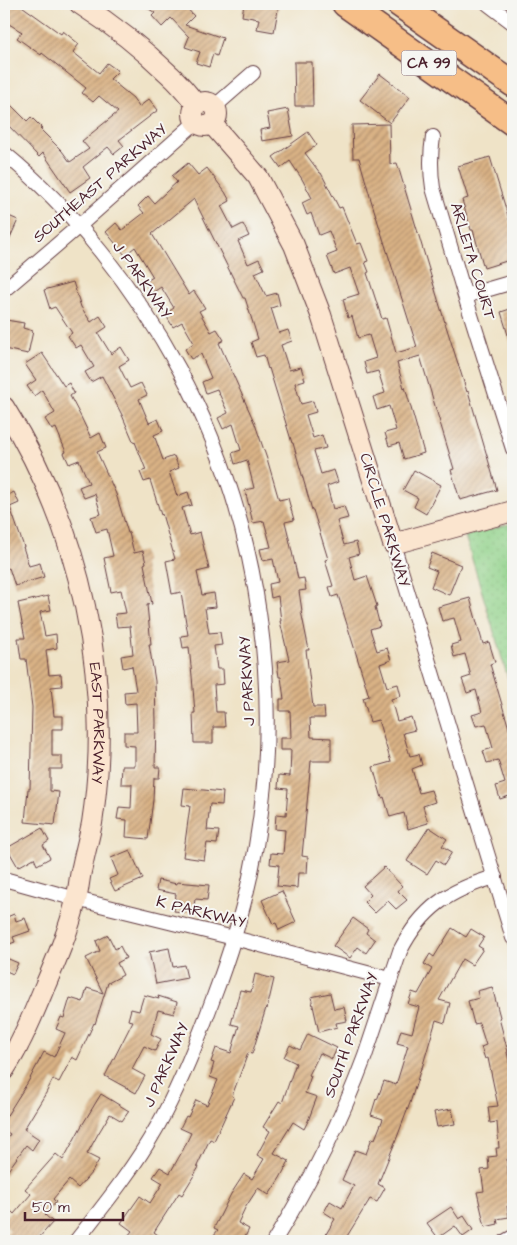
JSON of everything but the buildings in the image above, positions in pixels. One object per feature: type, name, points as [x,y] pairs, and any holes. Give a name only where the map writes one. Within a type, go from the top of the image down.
[{"type":"highway","name":"CA 99","points":[[344,4],[513,123]]},
{"type":"highway","name":"CA 99","points":[[399,4],[513,84]]},
{"type":"street","name":"CIRCLE PARKWAY","points":[[80,4],[112,25],[145,52],[205,114],[258,178],[294,245],[321,315],[513,938]]},
{"type":"street","points":[[488,4],[513,23]]},
{"type":"street","name":"SOUTHEAST PARKWAY","points":[[4,290],[253,73]]},
{"type":"street","name":"ARLETA COURT","points":[[433,137],[430,157],[433,188],[513,449]]},
{"type":"street","name":"J PARKWAY","points":[[4,153],[46,191],[79,226],[122,279],[165,344],[190,389],[224,469],[244,534],[251,567],[266,669],[266,772],[260,824],[251,875],[234,938],[199,1037],[159,1124],[120,1185],[76,1241]]},
{"type":"street","points":[[465,296],[513,282]]},
{"type":"street","name":"EAST PARKWAY","points":[[4,407],[25,441],[44,478],[72,556],[90,634],[96,676],[98,718],[96,782],[91,823],[76,899],[45,986],[19,1046],[4,1070]]},
{"type":"street","points":[[393,544],[513,510]]},
{"type":"street","name":"SOUTH PARKWAY","points":[[274,1241],[317,1165],[342,1112],[364,1058],[390,979],[407,937],[426,913],[450,894],[464,887],[495,877]]},
{"type":"street","name":"K PARKWAY","points":[[4,879],[390,979]]},
{"type":"street","points":[[506,1241],[513,1237]]},
{"type":"green space","points":[[513,523],[513,695],[465,536]]}]
